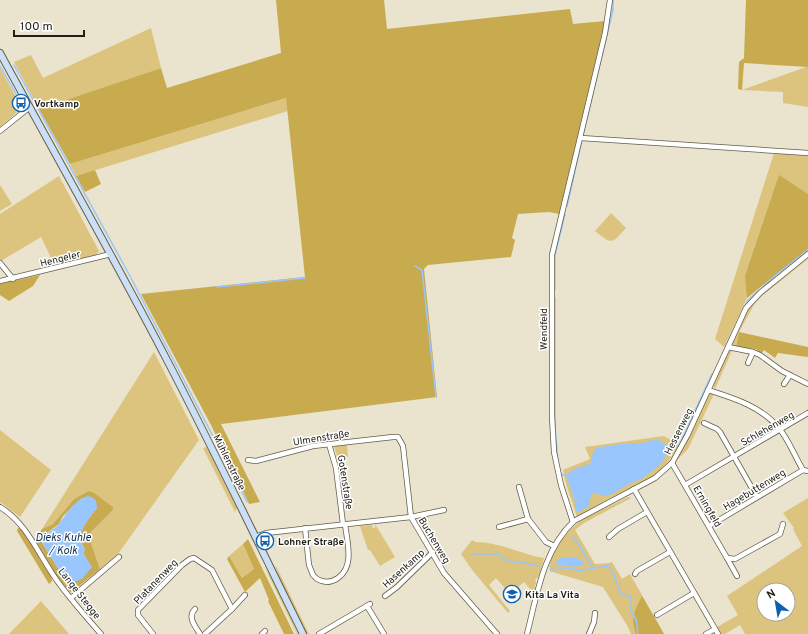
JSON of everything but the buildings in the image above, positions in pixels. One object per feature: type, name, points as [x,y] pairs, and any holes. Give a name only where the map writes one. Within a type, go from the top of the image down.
[{"type":"main road","name":"Mühlenstraße","points":[[0,53],[111,254],[199,421],[302,634]]},
{"type":"street","name":"Wendfeld","points":[[573,522],[561,485],[554,452],[552,416],[552,255],[581,138],[605,32],[610,0]]},
{"type":"street","points":[[0,131],[30,107]]},
{"type":"street","points":[[581,138],[808,153]]},
{"type":"street","name":"Hengeler","points":[[0,282],[111,254]]},
{"type":"street","name":"Hessenweg","points":[[527,634],[547,559],[554,546],[573,522],[655,478],[672,463],[687,436],[743,314],[753,299],[808,254]]},
{"type":"street","points":[[0,264],[12,279]]},
{"type":"street","points":[[728,348],[753,352],[760,355],[790,375],[808,384]]},
{"type":"street","points":[[748,363],[753,352]]},
{"type":"street","points":[[784,384],[790,375]]},
{"type":"street","points":[[708,390],[745,403],[770,419],[780,430],[805,470]]},
{"type":"street","name":"Schlehenweg","points":[[686,485],[808,414]]},
{"type":"street","name":"Schlehenweg","points":[[704,423],[719,430],[757,497]]},
{"type":"street","name":"Ulmenstraße","points":[[248,460],[256,461],[286,452],[330,444],[393,437],[398,438]]},
{"type":"street","name":"Buchenweg","points":[[398,438],[403,446],[411,517],[444,573],[497,634]]},
{"type":"street","name":"Gotenstraße","points":[[305,528],[310,569],[317,579],[327,582],[336,580],[348,564],[349,554],[336,468],[330,444]]},
{"type":"street","name":"Erningfeld","points":[[672,463],[729,559],[737,576]]},
{"type":"street","name":"Hagebuttenweg","points":[[709,526],[805,470]]},
{"type":"street","points":[[519,487],[528,519],[546,542],[554,546]]},
{"type":"street","points":[[634,489],[718,634]]},
{"type":"street","name":"Lange Stegge","points":[[0,507],[12,516],[28,534],[58,581],[101,634]]},
{"type":"street","points":[[255,537],[266,533],[411,517],[444,510]]},
{"type":"street","points":[[609,537],[618,529],[647,512]]},
{"type":"street","points":[[499,527],[528,519]]},
{"type":"street","points":[[729,559],[741,556],[780,534],[783,524]]},
{"type":"street","name":"Hasenkamp","points":[[385,596],[397,587],[433,552]]},
{"type":"street","points":[[635,574],[637,571],[670,552]]},
{"type":"street","points":[[71,598],[118,557]]},
{"type":"street","name":"Platanenweg","points":[[153,634],[138,615],[138,610],[190,559],[194,558],[200,560],[212,570],[232,609]]},
{"type":"street","points":[[657,615],[694,592]]},
{"type":"street","points":[[205,634],[245,595]]},
{"type":"street","points":[[319,634],[369,605],[384,634]]},
{"type":"street","points":[[195,609],[191,614],[191,618],[200,634]]},
{"type":"street","points":[[589,634],[594,622],[595,613]]},
{"type":"street","points":[[706,634],[715,629]]},
{"type":"shaded area","points":[[276,0],[384,0],[387,29],[570,9],[573,24],[605,21],[559,214],[549,212],[518,214],[512,238],[515,240],[511,257],[428,265],[424,269],[437,397],[221,424],[260,502],[249,504],[211,425],[141,294],[305,277],[286,98],[70,164],[39,109],[161,68],[167,88],[281,53]]},
{"type":"shaded area","points":[[746,0],[808,0],[808,67],[744,63],[742,90],[738,89],[739,62],[744,58]]},
{"type":"shaded area","points":[[151,28],[161,68],[39,109],[14,62],[31,55],[43,78]]},
{"type":"shaded area","points":[[808,67],[808,107],[783,103],[783,92],[742,90]]},
{"type":"shaded area","points":[[0,68],[22,108],[0,127]]},
{"type":"shaded area","points":[[286,98],[288,111],[76,176],[70,164]]},
{"type":"shaded area","points":[[774,153],[808,156],[808,194],[779,176],[747,289],[747,298],[724,347],[715,339]]},
{"type":"shaded area","points":[[95,170],[101,184],[85,192],[76,176]]},
{"type":"shaded area","points":[[779,175],[808,194],[808,249],[747,298],[745,276]]},
{"type":"shaded area","points":[[59,176],[99,251],[95,256],[55,266],[41,237],[1,261],[0,214]]},
{"type":"shaded area","points":[[0,185],[12,204],[0,211]]},
{"type":"shaded area","points":[[611,213],[626,228],[615,240],[612,241],[605,239],[595,231]]},
{"type":"shaded area","points":[[808,256],[808,259],[755,303],[739,332],[736,347],[734,347],[732,343],[748,308],[755,299]]},
{"type":"shaded area","points":[[40,275],[33,286],[9,301],[0,295],[0,284]]},
{"type":"shaded area","points":[[739,332],[808,347],[808,357],[778,353],[775,358],[764,350],[761,354],[756,349],[736,347]]},
{"type":"shaded area","points":[[732,351],[715,389],[713,385],[728,352]]},
{"type":"shaded area","points":[[154,352],[199,440],[118,554],[100,569],[88,535],[113,510],[113,507],[93,492],[87,491],[74,499],[53,524],[42,529]]},
{"type":"shaded area","points":[[712,393],[714,394],[688,449],[676,461],[707,396]]},
{"type":"shaded area","points":[[0,430],[51,470],[20,517],[0,502]]},
{"type":"shaded area","points":[[664,436],[679,445],[668,462],[654,476],[606,500],[577,517],[563,470],[590,459],[585,447]]},
{"type":"shaded area","points":[[347,445],[348,457],[338,459],[334,446]]},
{"type":"shaded area","points":[[207,447],[237,508],[235,512],[203,448]]},
{"type":"shaded area","points":[[88,491],[93,492],[113,507],[113,510],[88,535],[100,569],[70,592],[58,578],[35,539],[42,529],[53,524],[74,499]],"holes":[[[82,498],[97,508],[82,530],[80,538],[85,549],[83,553],[88,563],[86,572],[82,579],[64,578],[41,541],[47,533],[59,524],[63,516]]]},
{"type":"shaded area","points":[[628,497],[631,498],[584,523],[575,530],[595,564],[612,562],[622,579],[630,574],[664,634],[631,634],[603,587],[549,571],[555,551],[562,539],[570,530],[590,516]]},
{"type":"shaded area","points":[[808,498],[808,634],[745,634],[740,625],[725,634],[721,634],[717,627],[738,615],[727,596],[802,546],[793,529],[794,528],[783,513]]},
{"type":"shaded area","points":[[375,524],[395,557],[380,566],[370,550],[368,550],[360,526],[372,525],[373,528],[375,528]]},
{"type":"shaded area","points":[[18,528],[20,528],[48,569],[52,581],[49,584],[17,531]]},
{"type":"shaded area","points":[[248,539],[294,634],[284,634],[268,601],[269,600],[260,578],[245,592],[227,559],[229,556],[242,578],[254,569],[243,544]]},
{"type":"shaded area","points":[[472,540],[475,542],[501,546],[544,558],[539,576],[535,580],[536,582],[533,596],[526,593],[530,589],[524,582],[510,594],[496,578],[489,585],[510,611],[508,613],[473,571],[461,554]]},
{"type":"shaded area","points":[[243,544],[254,569],[242,578],[229,556]]},
{"type":"shaded area","points":[[275,566],[309,634],[307,634],[282,584]]},
{"type":"shaded area","points":[[265,568],[274,581],[298,634],[297,634]]},
{"type":"shaded area","points":[[642,596],[664,634],[636,634],[633,619],[635,610]]},
{"type":"shaded area","points":[[41,601],[69,634],[9,634]]},
{"type":"water","points":[[658,440],[669,446],[670,449],[661,464],[643,478],[612,494],[604,496],[595,493],[591,495],[589,506],[579,512],[576,511],[574,498],[566,476],[574,469],[590,464],[595,449],[628,443],[643,443]]},
{"type":"water","name":"Dieks Kuhle / Kolk","points":[[88,496],[95,500],[97,503],[97,508],[84,526],[80,539],[85,549],[83,553],[92,567],[82,579],[72,583],[64,578],[41,541],[57,526],[75,504]]},
{"type":"water","points":[[564,557],[573,557],[582,560],[584,564],[576,567],[565,565],[557,566],[556,563]]},
{"type":"waterway","points":[[583,135],[613,10],[613,0]]},
{"type":"waterway","points":[[14,65],[130,276],[247,502]]},
{"type":"waterway","points":[[0,66],[23,106]]},
{"type":"waterway","points":[[567,206],[582,140]]},
{"type":"waterway","points":[[555,290],[555,255],[565,214]]},
{"type":"waterway","points":[[727,344],[748,300],[777,274],[808,250]]},
{"type":"waterway","points":[[415,266],[422,270],[436,397]]},
{"type":"waterway","points":[[217,287],[305,278]]},
{"type":"waterway","points":[[555,298],[555,429],[558,462]]},
{"type":"waterway","points":[[670,448],[678,447],[712,374]]},
{"type":"waterway","points":[[561,475],[567,475]]},
{"type":"waterway","points":[[572,537],[577,542],[593,568],[608,566],[611,568],[621,594],[631,597],[631,611],[636,619],[638,634]]},
{"type":"waterway","points":[[472,554],[496,554],[500,555],[505,560],[539,566]]},
{"type":"waterway","points":[[550,568],[554,570],[569,568],[580,571],[593,568]]},
{"type":"place","name":"Vortkamp","points":[[21,103]]},
{"type":"place","name":"Lohner Straße","points":[[265,541]]},
{"type":"place","name":"Kita La Vita","points":[[512,594]]}]
